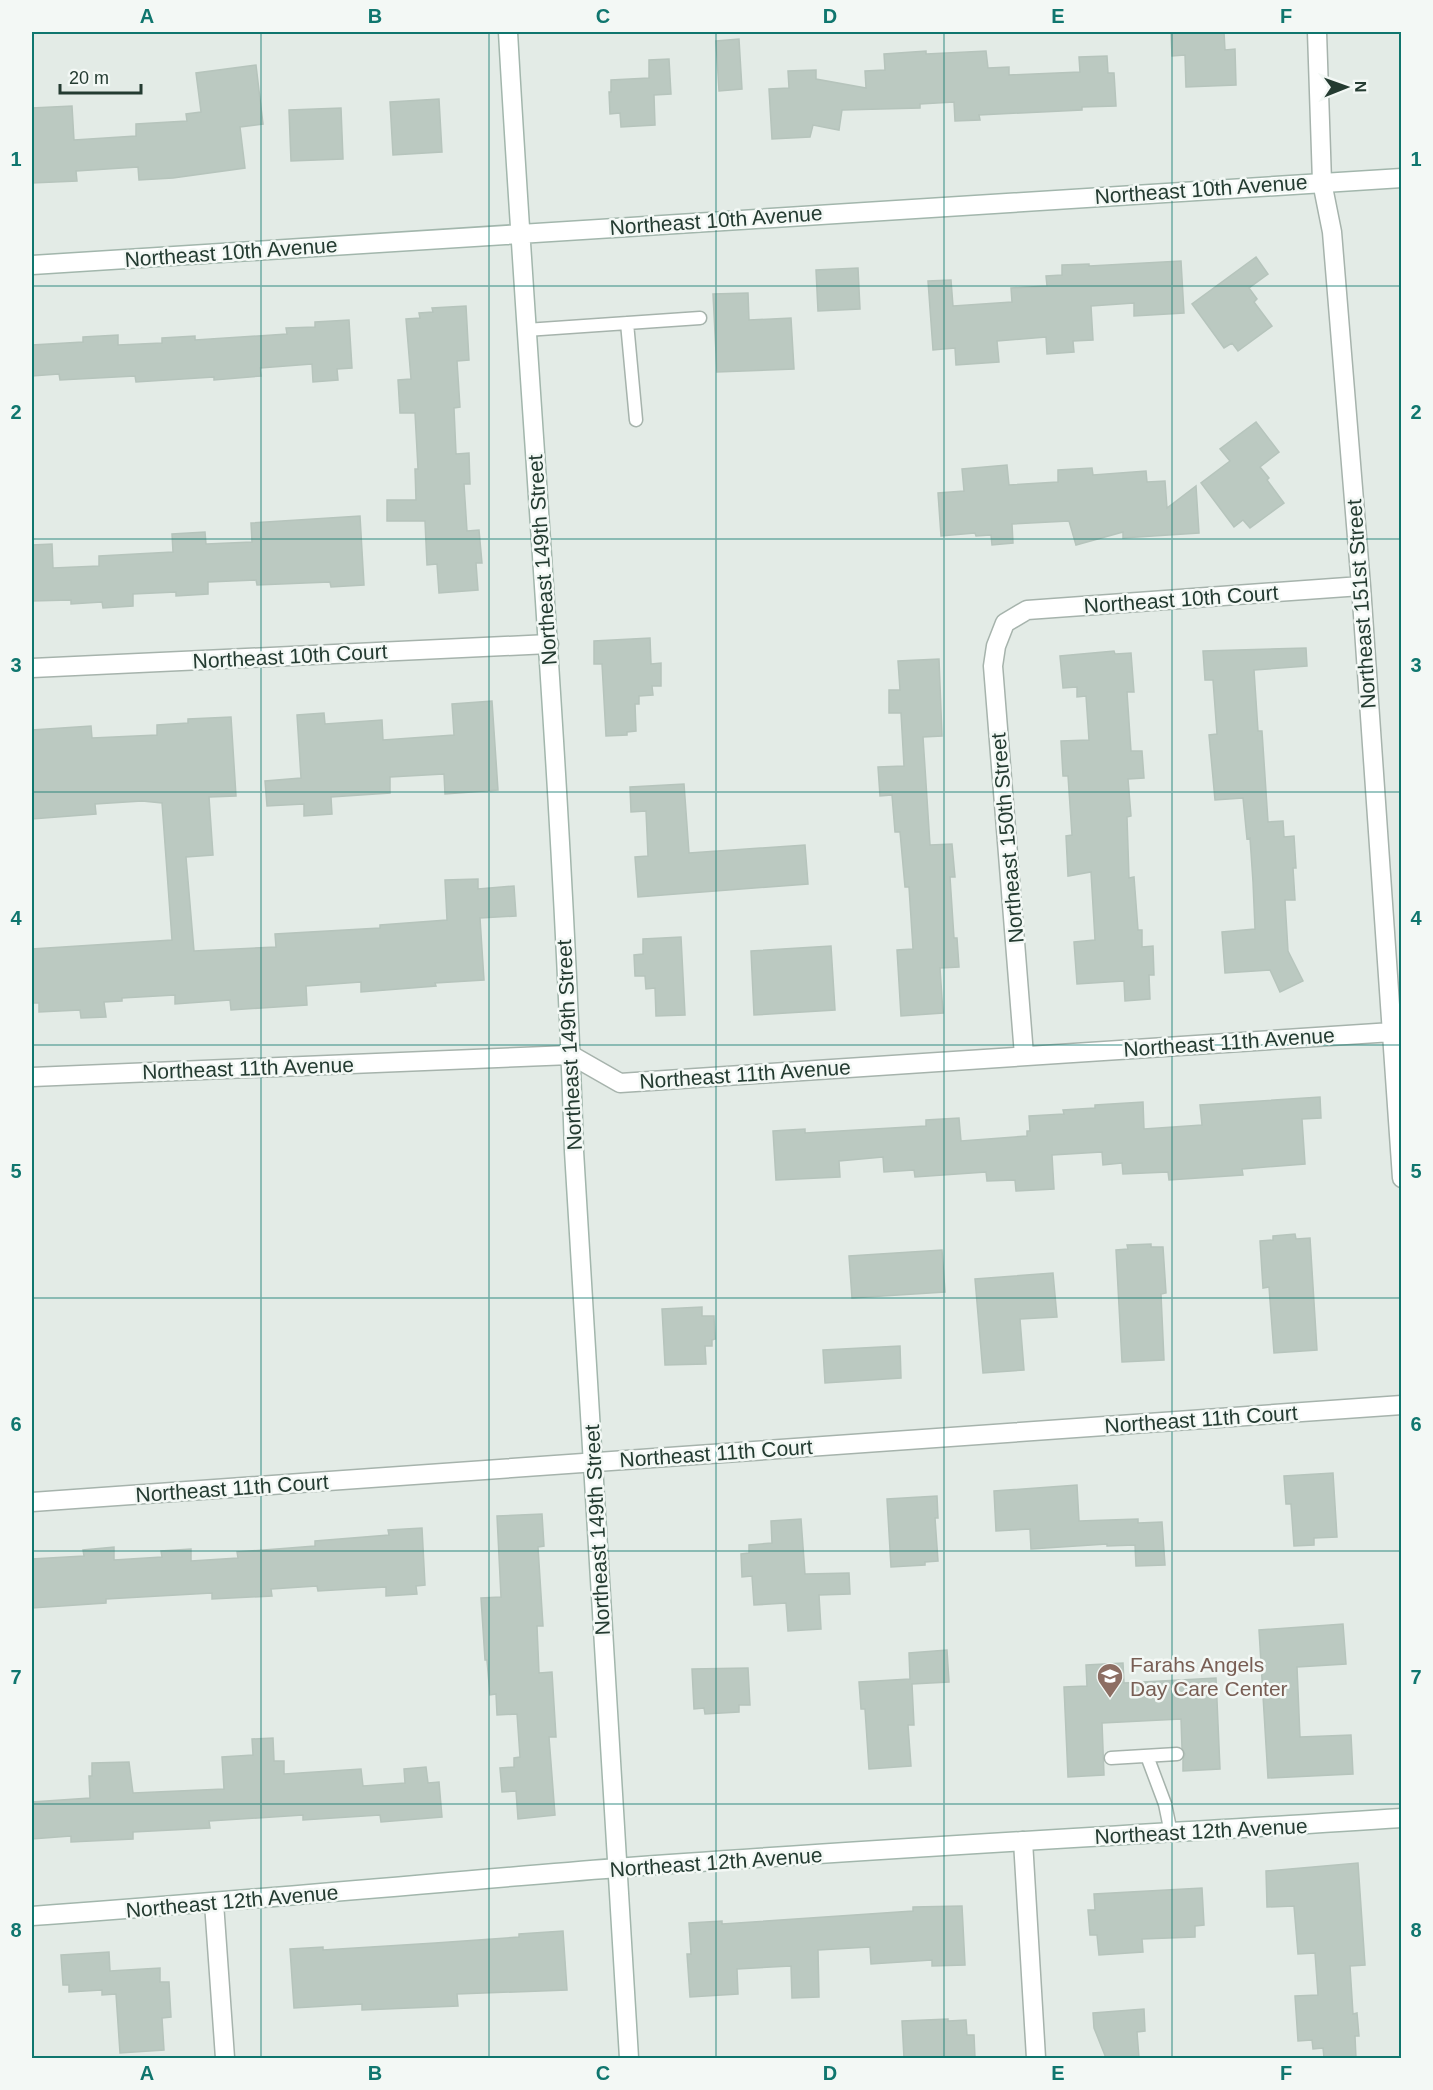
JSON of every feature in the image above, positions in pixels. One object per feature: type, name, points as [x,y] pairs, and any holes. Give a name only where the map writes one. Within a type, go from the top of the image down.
[{"type":"street","name":"Northeast 149th Street","points":[[508,32],[519,233],[549,644],[574,1150],[629,2058]]},
{"type":"street","name":"Northeast 151st Street","points":[[1317,32],[1322,182],[1332,232],[1360,586],[1401,1178]]},
{"type":"street","name":"Northeast 10th Avenue","points":[[32,265],[1401,178]]},
{"type":"street","name":"Northeast 10th Court","points":[[1005,623],[1027,610],[1360,586]]},
{"type":"street","name":"Northeast 150th Street","points":[[1005,623],[996,646],[993,666],[1024,1055]]},
{"type":"street","name":"Northeast 10th Court","points":[[32,668],[549,644]]},
{"type":"street","name":"Northeast 11th Avenue","points":[[32,1077],[571,1055],[620,1083],[1392,1032]]},
{"type":"street","name":"Northeast 11th Court","points":[[32,1502],[1401,1405]]},
{"type":"street","name":"Northeast 12th Avenue","points":[[32,1916],[214,1903],[617,1868],[1401,1818]]},
{"type":"street","points":[[1023,1841],[1036,2058]]},
{"type":"street","points":[[214,1903],[225,2058]]},
{"type":"lane","points":[[526,330],[700,318]]},
{"type":"lane","points":[[627,323],[636,420]]},
{"type":"lane","points":[[1111,1758],[1177,1754]]},
{"type":"lane","points":[[1146,1756],[1165,1804],[1171,1833]]},
{"type":"building","points":[[1171,32],[1224,32],[1225,50],[1235,49],[1236,85],[1186,87],[1185,55],[1172,56]]},
{"type":"building","points":[[739,39],[742,89],[719,91],[716,41]]},
{"type":"building","points":[[926,51],[926,54],[986,51],[988,68],[1009,67],[1009,75],[1080,72],[1079,57],[1107,56],[1108,73],[1114,73],[1116,106],[979,115],[980,120],[955,121],[954,102],[920,104],[920,108],[842,110],[839,130],[813,125],[810,137],[772,139],[769,89],[789,88],[788,71],[816,70],[816,79],[866,88],[865,71],[885,70],[884,54]]},
{"type":"building","points":[[669,59],[671,94],[654,95],[655,125],[621,127],[620,113],[610,114],[611,80],[649,78],[649,60]]},
{"type":"building","points":[[256,65],[263,124],[240,127],[245,168],[173,178],[139,180],[138,167],[76,171],[77,181],[32,183],[32,108],[72,106],[74,140],[136,136],[136,124],[187,121],[186,114],[201,112],[196,73]]},
{"type":"building","points":[[439,99],[442,152],[393,155],[390,102]]},
{"type":"building","points":[[341,108],[343,159],[291,161],[289,110]]},
{"type":"building","points":[[1256,257],[1268,274],[1249,288],[1257,299],[1254,302],[1272,326],[1238,351],[1232,343],[1224,348],[1192,304]]},
{"type":"building","points":[[1181,261],[1184,313],[1134,316],[1134,303],[1091,306],[1093,340],[1073,341],[1074,352],[1047,354],[1046,337],[997,341],[999,362],[956,365],[955,348],[933,350],[928,281],[951,280],[953,306],[1012,302],[1011,288],[1047,286],[1046,276],[1062,275],[1062,265],[1089,264],[1089,266]]},
{"type":"building","points":[[858,268],[860,309],[818,311],[816,270]]},
{"type":"building","points":[[748,293],[749,320],[791,318],[794,369],[717,372],[713,294]]},
{"type":"building","points":[[466,306],[469,360],[457,361],[460,407],[454,408],[456,454],[469,453],[470,484],[464,484],[467,531],[479,530],[482,563],[476,563],[478,590],[439,593],[437,564],[427,565],[425,521],[387,521],[387,500],[416,500],[415,469],[418,469],[415,413],[400,413],[398,380],[411,379],[406,319],[420,318],[419,313],[433,312],[432,308]]},
{"type":"building","points":[[349,320],[352,368],[337,369],[338,380],[313,382],[312,364],[260,368],[261,376],[214,380],[214,377],[136,382],[135,376],[60,380],[59,374],[32,376],[32,345],[83,342],[83,337],[118,335],[118,345],[162,343],[162,338],[195,336],[195,340],[287,334],[286,328],[315,327],[315,322]]},
{"type":"building","points":[[1256,422],[1279,452],[1260,467],[1284,503],[1250,528],[1243,520],[1234,527],[1201,483],[1230,461],[1220,449]]},
{"type":"building","points":[[1007,465],[1009,485],[1058,482],[1058,470],[1092,468],[1093,475],[1146,471],[1147,482],[1165,481],[1167,508],[1196,486],[1199,533],[1123,538],[1123,532],[1076,545],[1069,521],[1012,524],[1013,543],[992,545],[991,535],[976,536],[975,533],[941,536],[938,493],[964,491],[962,469]]},
{"type":"building","points":[[360,516],[364,585],[331,587],[330,582],[257,585],[256,580],[208,582],[208,594],[176,596],[176,592],[133,594],[133,606],[103,608],[102,602],[71,604],[71,600],[32,601],[32,545],[52,544],[53,568],[99,566],[99,556],[173,552],[172,534],[205,532],[206,544],[252,542],[251,523]]},
{"type":"building","points":[[650,638],[651,664],[661,663],[661,686],[652,686],[653,695],[639,696],[639,704],[635,704],[636,731],[627,732],[627,735],[606,736],[602,664],[594,664],[594,641]]},
{"type":"building","points":[[1306,648],[1307,666],[1254,670],[1258,731],[1262,731],[1268,822],[1283,821],[1284,837],[1294,836],[1295,900],[1285,900],[1288,951],[1303,981],[1280,992],[1270,970],[1225,973],[1222,932],[1255,929],[1250,838],[1247,839],[1243,798],[1215,800],[1209,735],[1217,734],[1213,680],[1205,680],[1203,651]]},
{"type":"building","points":[[1114,651],[1115,654],[1131,653],[1134,692],[1127,692],[1131,751],[1142,751],[1144,778],[1128,779],[1131,816],[1127,817],[1129,878],[1134,877],[1138,930],[1142,930],[1142,947],[1153,946],[1154,975],[1149,975],[1150,999],[1125,1001],[1124,981],[1077,984],[1074,942],[1095,940],[1091,872],[1068,876],[1066,836],[1072,835],[1068,776],[1063,776],[1061,741],[1089,740],[1086,696],[1077,697],[1077,687],[1063,688],[1060,656]]},
{"type":"building","points":[[939,659],[942,736],[923,737],[930,845],[952,844],[955,877],[950,877],[954,938],[957,938],[959,967],[940,968],[943,1013],[901,1016],[897,950],[913,949],[909,887],[905,887],[900,832],[895,832],[892,795],[880,796],[878,767],[904,766],[901,713],[889,713],[889,690],[900,690],[898,661]]},
{"type":"building","points":[[492,701],[498,790],[445,794],[444,774],[390,777],[390,793],[331,797],[332,814],[304,816],[304,804],[267,806],[265,781],[301,778],[297,715],[324,713],[325,724],[382,720],[383,740],[454,735],[452,704]]},
{"type":"building","points":[[231,717],[236,796],[209,797],[213,855],[186,857],[194,951],[276,947],[275,934],[380,928],[380,925],[447,920],[445,880],[478,879],[478,889],[514,886],[516,916],[480,918],[484,980],[361,992],[361,982],[306,986],[307,1005],[231,1010],[230,1000],[175,1004],[175,995],[122,998],[122,1001],[104,1002],[106,1017],[81,1018],[80,1010],[39,1012],[39,1003],[32,1003],[32,949],[172,940],[162,803],[142,801],[95,804],[96,814],[32,819],[32,730],[91,726],[92,738],[157,735],[157,725],[188,723],[188,719]]},
{"type":"building","points":[[684,784],[689,853],[805,845],[808,884],[638,897],[635,857],[648,856],[646,811],[631,812],[630,787]]},
{"type":"building","points":[[681,937],[685,1015],[656,1016],[655,988],[646,989],[645,976],[635,976],[634,955],[643,954],[643,939]]},
{"type":"building","points":[[831,946],[835,1010],[754,1015],[751,951]]},
{"type":"building","points":[[1320,1097],[1321,1118],[1302,1119],[1305,1164],[1242,1169],[1243,1175],[1169,1180],[1168,1172],[1123,1174],[1122,1163],[1103,1165],[1102,1152],[1052,1155],[1054,1189],[1016,1191],[1015,1180],[987,1181],[986,1172],[915,1177],[914,1170],[884,1172],[883,1157],[839,1161],[840,1177],[776,1180],[773,1131],[805,1129],[805,1133],[926,1126],[926,1120],[959,1118],[961,1141],[1027,1136],[1027,1131],[1030,1131],[1029,1116],[1064,1114],[1063,1110],[1095,1108],[1095,1105],[1143,1102],[1144,1129],[1202,1125],[1200,1105]]},
{"type":"building","points":[[1295,1234],[1296,1239],[1310,1238],[1317,1350],[1274,1353],[1269,1287],[1263,1288],[1260,1241],[1273,1240],[1273,1236]]},
{"type":"building","points":[[1151,1244],[1151,1247],[1163,1247],[1166,1293],[1161,1294],[1164,1360],[1122,1362],[1116,1250],[1128,1249],[1127,1245]]},
{"type":"building","points":[[942,1250],[945,1292],[852,1298],[849,1256]]},
{"type":"building","points":[[1053,1273],[1057,1317],[1020,1319],[1024,1370],[983,1373],[975,1279]]},
{"type":"building","points":[[702,1307],[702,1316],[714,1316],[715,1339],[712,1340],[712,1346],[705,1346],[706,1364],[665,1365],[662,1309]]},
{"type":"building","points":[[900,1346],[901,1378],[825,1383],[823,1350]]},
{"type":"building","points":[[1333,1473],[1337,1537],[1314,1538],[1314,1545],[1294,1546],[1291,1504],[1286,1504],[1284,1476]]},
{"type":"building","points":[[1077,1485],[1079,1521],[1138,1519],[1138,1523],[1162,1522],[1165,1565],[1136,1566],[1135,1545],[1107,1546],[1107,1544],[1031,1549],[1030,1529],[996,1531],[994,1491]]},
{"type":"building","points":[[937,1496],[938,1518],[935,1518],[938,1561],[925,1562],[925,1565],[891,1567],[887,1499]]},
{"type":"building","points":[[542,1514],[544,1546],[538,1547],[543,1626],[537,1626],[539,1673],[552,1672],[556,1737],[549,1737],[555,1815],[518,1819],[516,1791],[502,1792],[500,1768],[514,1767],[514,1758],[520,1757],[517,1714],[497,1715],[496,1694],[490,1695],[481,1598],[501,1597],[497,1516]]},
{"type":"building","points":[[801,1519],[805,1574],[849,1573],[850,1594],[819,1595],[821,1629],[788,1631],[786,1603],[754,1605],[752,1576],[742,1577],[741,1554],[749,1553],[749,1545],[772,1543],[771,1521]]},
{"type":"building","points":[[422,1528],[425,1585],[416,1586],[417,1594],[386,1596],[386,1587],[318,1591],[317,1586],[271,1589],[272,1596],[212,1599],[212,1593],[106,1599],[106,1603],[32,1608],[32,1559],[84,1556],[83,1550],[114,1547],[114,1560],[162,1557],[161,1551],[191,1549],[191,1561],[238,1558],[237,1552],[315,1546],[315,1541],[389,1535],[388,1530]]},
{"type":"building","points":[[1343,1624],[1346,1664],[1297,1667],[1300,1737],[1351,1735],[1353,1774],[1268,1778],[1259,1630]]},
{"type":"building","points":[[947,1650],[949,1682],[912,1684],[914,1725],[908,1725],[911,1766],[869,1769],[865,1709],[861,1709],[859,1682],[910,1679],[909,1653]]},
{"type":"building","points":[[1123,1663],[1124,1683],[1216,1678],[1220,1769],[1183,1771],[1185,1754],[1182,1748],[1181,1719],[1102,1723],[1104,1775],[1068,1777],[1064,1687],[1087,1686],[1086,1665]]},
{"type":"building","points":[[748,1668],[750,1705],[739,1705],[739,1712],[705,1714],[704,1708],[694,1709],[692,1669]]},
{"type":"building","points":[[273,1738],[274,1761],[284,1761],[284,1774],[361,1769],[363,1786],[405,1783],[404,1769],[426,1767],[428,1783],[439,1782],[442,1817],[381,1822],[380,1815],[303,1820],[303,1815],[209,1821],[210,1828],[133,1832],[133,1839],[71,1842],[71,1836],[32,1839],[32,1802],[90,1798],[89,1776],[92,1776],[92,1763],[129,1762],[133,1793],[224,1789],[222,1757],[253,1755],[252,1739]]},
{"type":"building","points":[[1358,1863],[1365,1965],[1350,1966],[1353,2014],[1357,2013],[1359,2036],[1355,2036],[1356,2058],[1324,2058],[1323,2048],[1313,2049],[1312,2040],[1298,2041],[1295,1996],[1318,1995],[1315,1953],[1298,1954],[1294,1906],[1267,1907],[1266,1871]]},
{"type":"building","points":[[1202,1888],[1204,1925],[1195,1926],[1195,1937],[1142,1939],[1143,1952],[1099,1955],[1097,1935],[1090,1935],[1088,1910],[1095,1910],[1094,1894]]},
{"type":"building","points":[[962,1906],[965,1965],[932,1966],[932,1960],[871,1964],[870,1947],[818,1950],[819,1997],[792,1998],[791,1966],[737,1969],[738,1994],[690,1997],[687,1954],[691,1954],[689,1923],[722,1921],[722,1924],[913,1911],[913,1907]]},
{"type":"building","points":[[563,1931],[567,1990],[457,1994],[458,2006],[362,2010],[362,2004],[294,2008],[290,1949],[323,1947],[323,1950],[435,1943],[519,1937],[519,1934]]},
{"type":"building","points":[[109,1952],[110,1971],[160,1968],[160,1982],[169,1982],[171,2017],[162,2018],[164,2050],[120,2053],[116,1994],[102,1995],[102,1990],[69,1992],[69,1985],[63,1985],[61,1955]]},
{"type":"building","points":[[1144,2009],[1145,2031],[1137,2032],[1139,2058],[1106,2058],[1094,2028],[1093,2013]]},
{"type":"building","points":[[948,2019],[948,2021],[966,2020],[967,2035],[974,2035],[975,2058],[904,2058],[902,2021]]},
{"type":"place","name":"Farahs Angels Day Care Center","points":[[1110,1699]]}]
